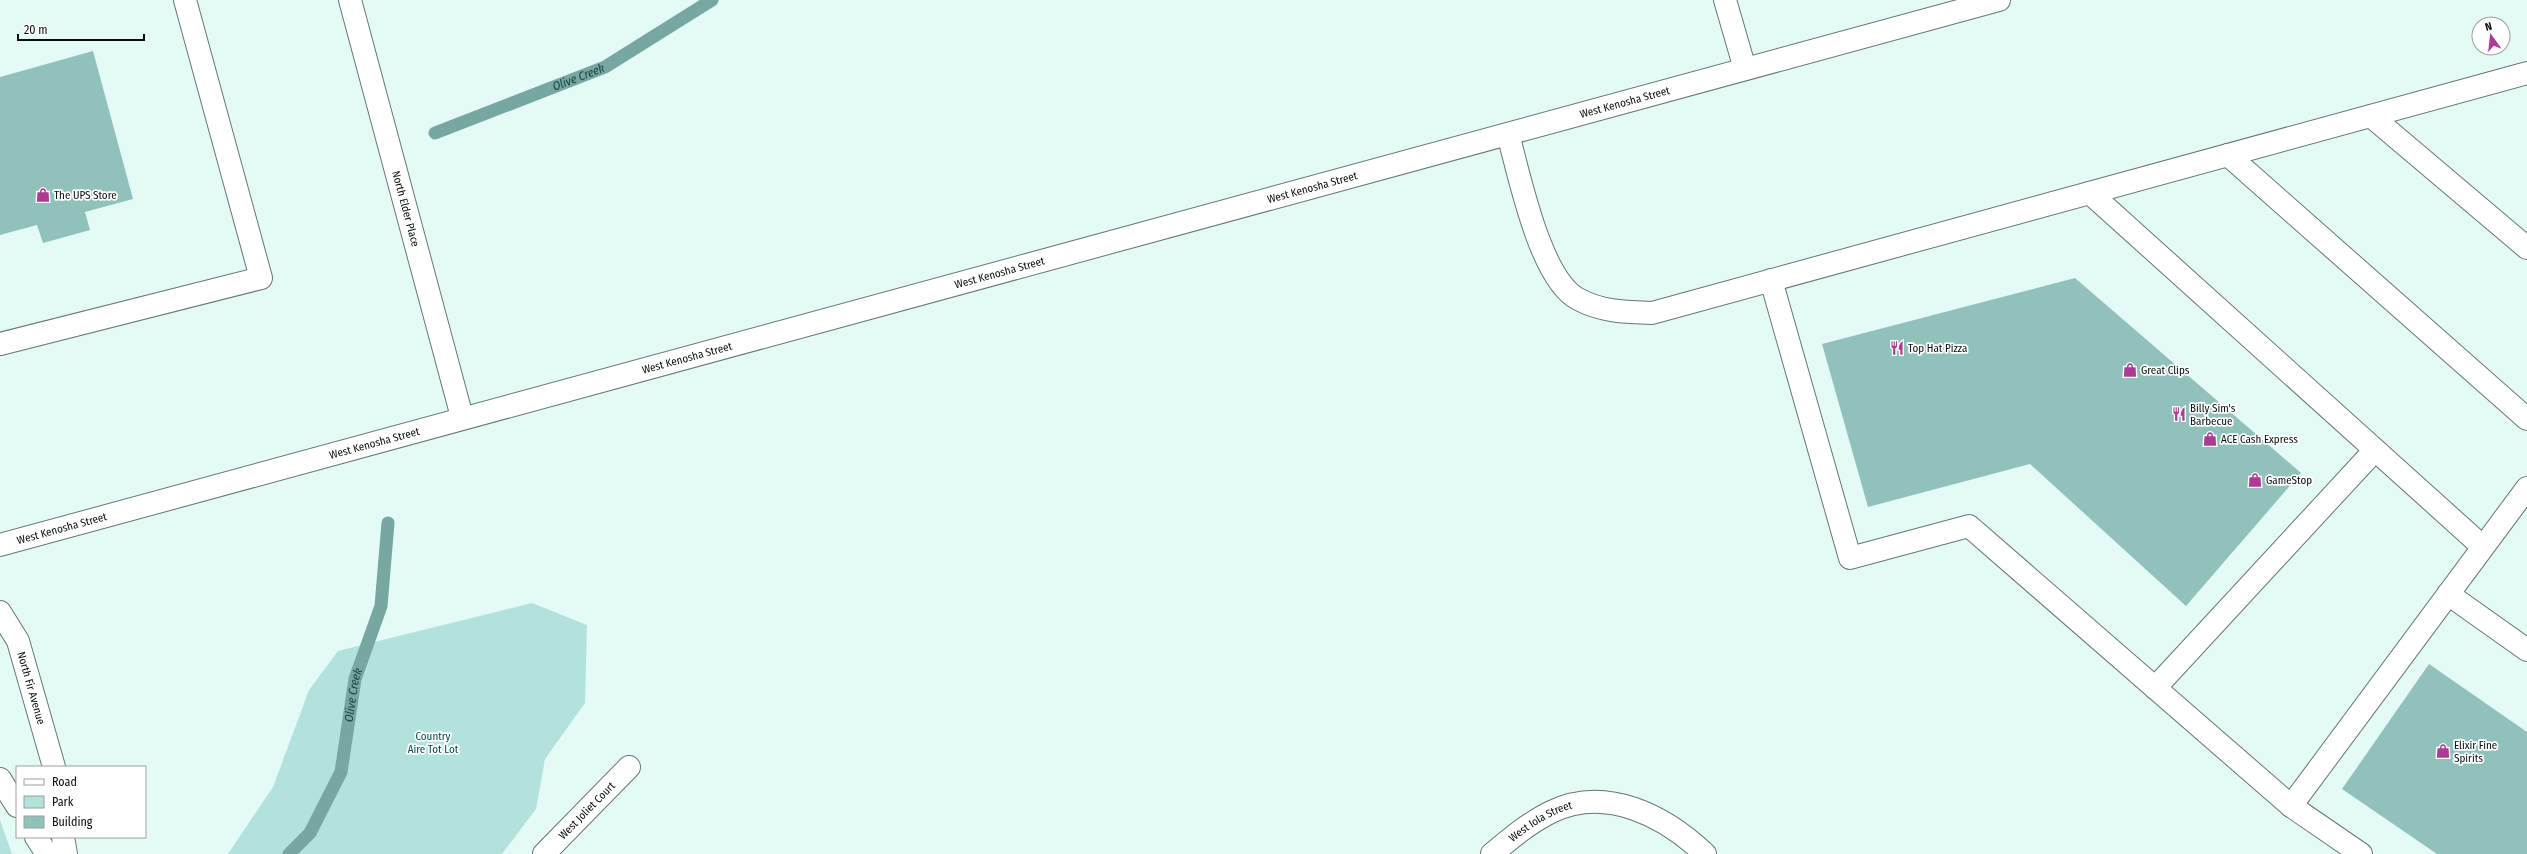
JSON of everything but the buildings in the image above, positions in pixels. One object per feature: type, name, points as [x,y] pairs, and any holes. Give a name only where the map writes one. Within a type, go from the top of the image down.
[{"type":"main road","points":[[0,344],[260,278],[184,0]]},
{"type":"main road","name":"North Elder Place","points":[[350,0],[462,417]]},
{"type":"main road","points":[[1725,0],[1745,69]]},
{"type":"main road","name":"West Kenosha Street","points":[[0,545],[462,417],[1999,0]]},
{"type":"main road","points":[[1508,134],[1537,237],[1554,273],[1577,299],[1610,312],[1652,313],[2527,72]]},
{"type":"main road","points":[[2371,116],[2527,248]]},
{"type":"main road","points":[[2228,155],[2527,419]]},
{"type":"main road","points":[[2090,192],[2483,547]]},
{"type":"main road","points":[[1771,280],[1850,558],[1969,526],[2291,806],[2361,854]]},
{"type":"main road","points":[[2155,688],[2375,450]]},
{"type":"main road","points":[[2291,806],[2527,488]]},
{"type":"main road","points":[[2448,594],[2525,644]]},
{"type":"main road","name":"North Fir Avenue","points":[[0,612],[18,641],[54,766]]},
{"type":"main road","name":"West Joliet Court","points":[[544,854],[629,767]]},
{"type":"main road","points":[[0,779],[16,804]]},
{"type":"main road","name":"West Iola Street","points":[[1492,854],[1522,829],[1553,812],[1596,802],[1618,804],[1645,812],[1673,828],[1705,854]]},
{"type":"main road","points":[[37,838],[47,854]]},
{"type":"main road","points":[[63,838],[66,854]]},
{"type":"green space","name":"Country Aire Tot Lot","points":[[532,603],[587,625],[585,703],[545,759],[536,809],[502,854],[228,854],[273,787],[309,690],[338,651]]},
{"type":"green space","points":[[0,820],[12,854],[0,854]]},
{"type":"waterway","name":"Olive Creek","points":[[435,133],[605,67],[712,0]]},
{"type":"waterway","name":"Olive Creek","points":[[289,854],[310,833],[341,772],[355,679],[381,606],[388,523]]},
{"type":"place","name":"The UPS Store","points":[[43,195]]},
{"type":"place","name":"Top Hat Pizza","points":[[1897,348]]},
{"type":"place","name":"Great Clips","points":[[2130,370]]},
{"type":"place","name":"Billy Sim's Barbecue","points":[[2179,414]]},
{"type":"place","name":"ACE Cash Express","points":[[2210,439]]},
{"type":"place","name":"GameStop","points":[[2255,480]]},
{"type":"place","name":"Elixir Fine Spirits","points":[[2443,751]]}]
